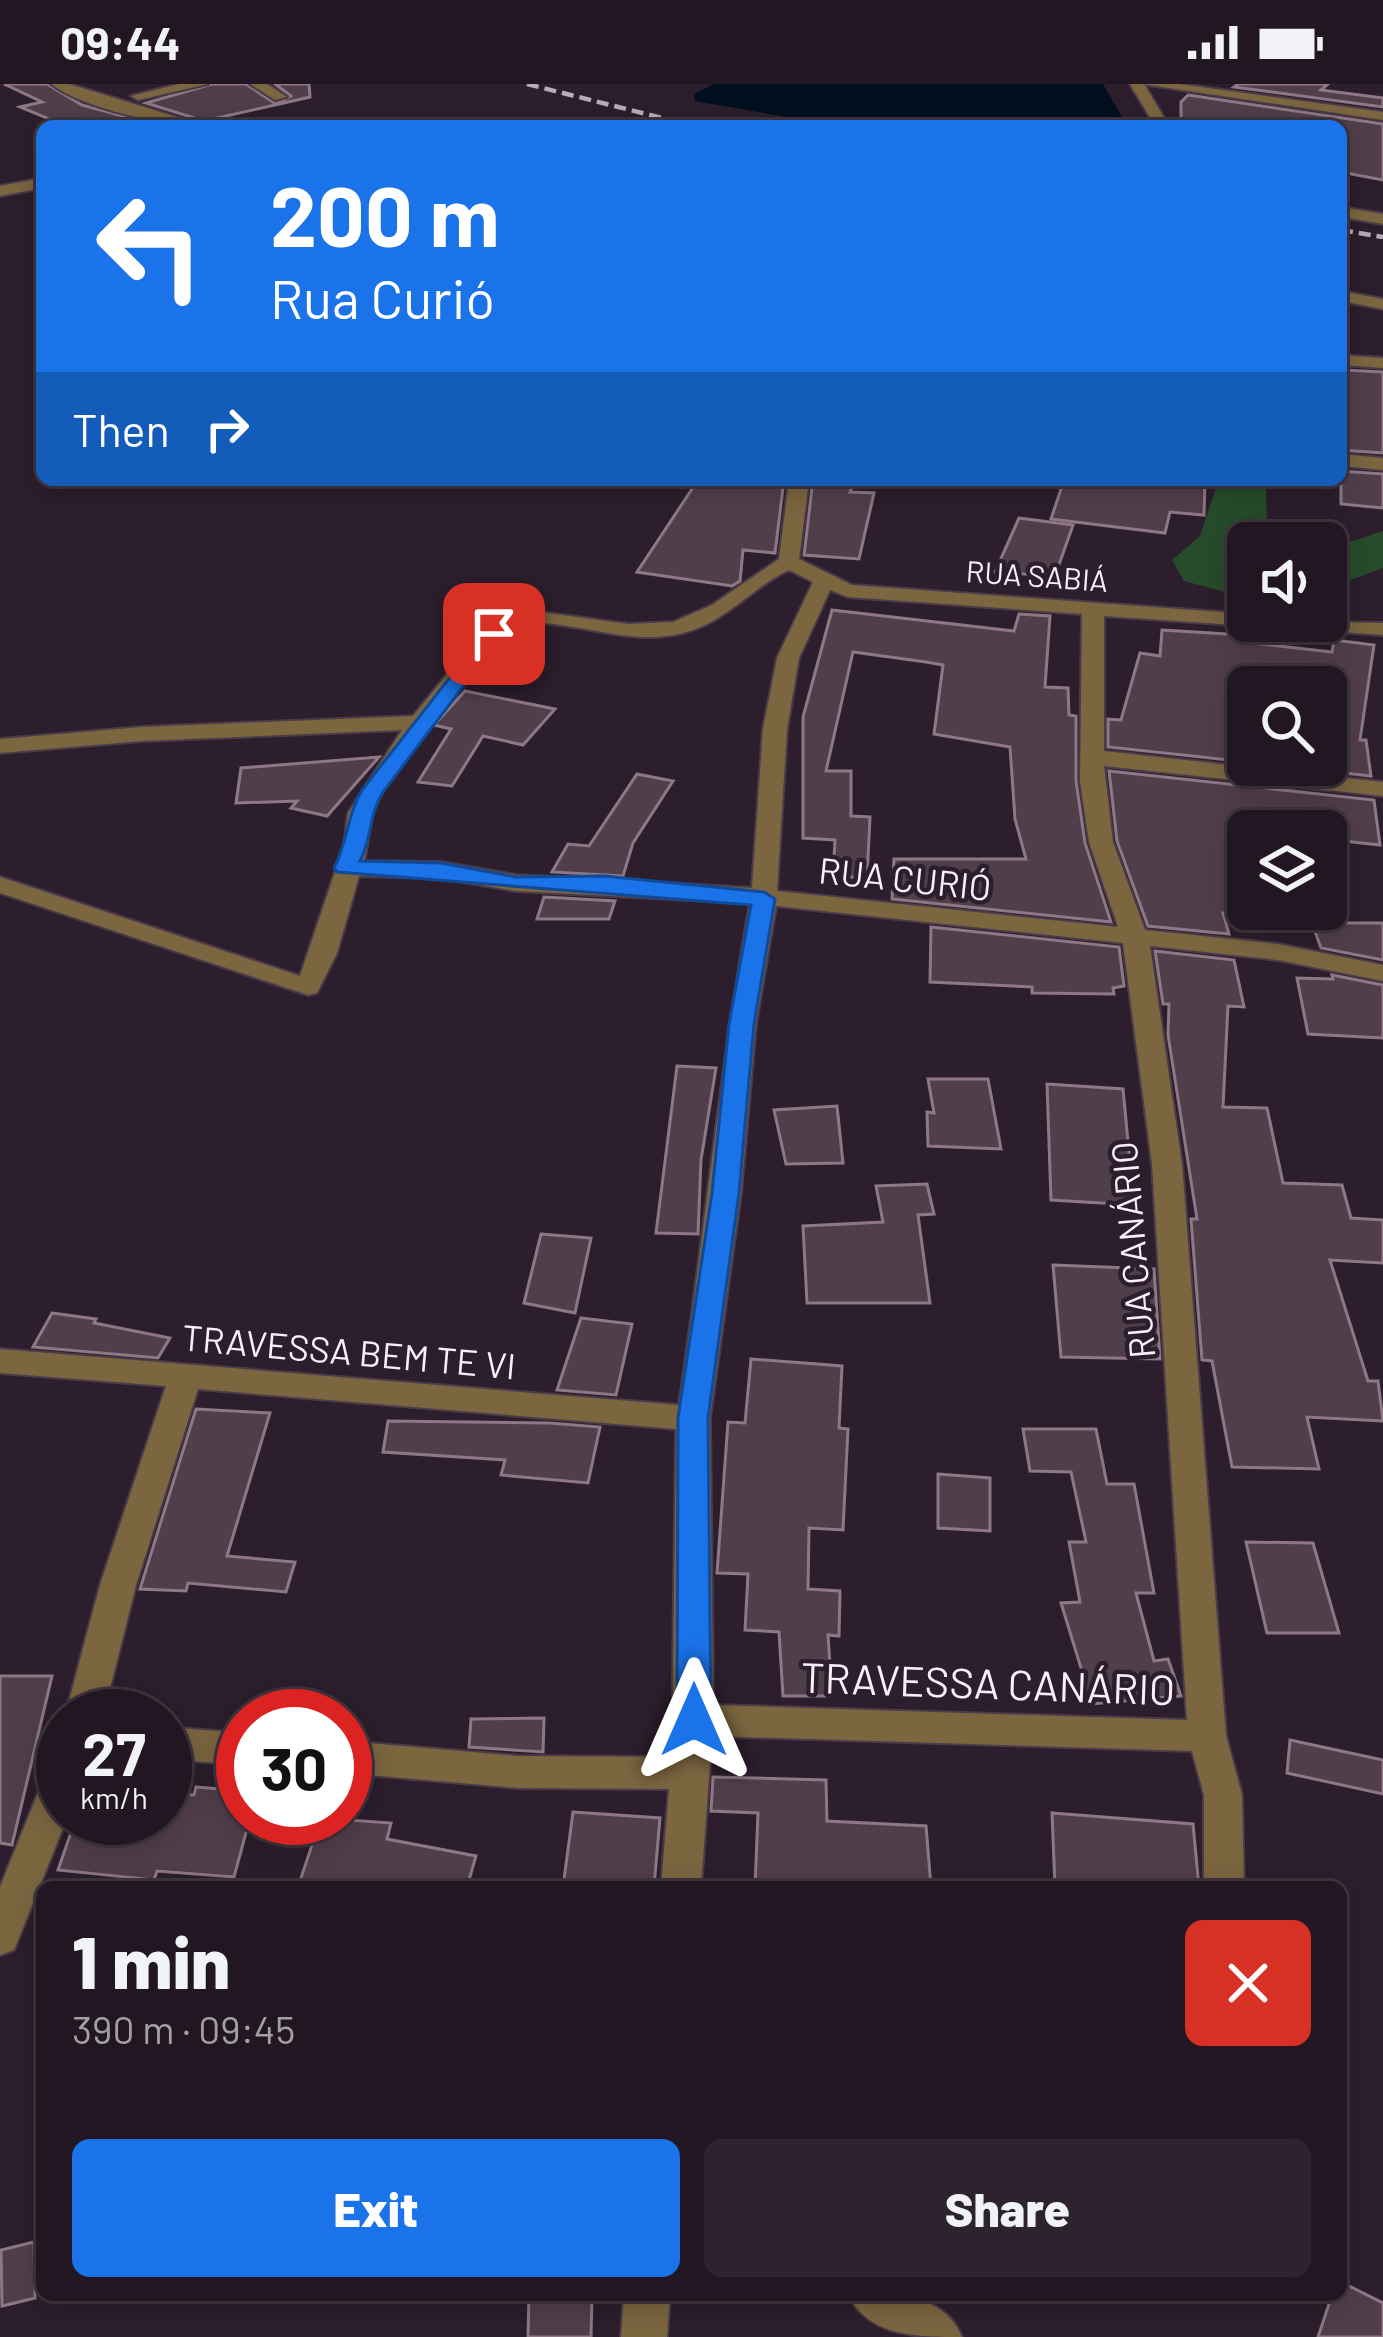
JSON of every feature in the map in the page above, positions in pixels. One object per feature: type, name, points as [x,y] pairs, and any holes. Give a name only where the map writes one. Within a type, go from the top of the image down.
[{"type":"street","points":[[58,84],[85,98],[175,120]]},
{"type":"street","points":[[138,96],[201,84]]},
{"type":"street","points":[[256,84],[280,97]]},
{"type":"street","points":[[1137,84],[1158,120]]},
{"type":"street","points":[[1149,84],[1383,116]]},
{"type":"street","points":[[0,191],[36,183]]},
{"type":"street","points":[[1347,213],[1383,218]]},
{"type":"street","points":[[1347,297],[1383,304]]},
{"type":"street","points":[[1347,360],[1383,363]]},
{"type":"street","points":[[1347,461],[1383,464]]},
{"type":"street","points":[[0,885],[308,987],[328,951],[345,868],[357,846],[361,810],[422,722],[494,634],[516,618],[658,632],[712,614],[760,573],[790,562],[787,550],[798,486]]},
{"type":"street","name":"RUA SABIÁ","points":[[790,562],[823,582],[871,595],[1227,619]]},
{"type":"street","points":[[682,1881],[694,1720],[693,1418],[726,1193],[742,1024],[764,899],[778,712],[788,658],[823,582]]},
{"type":"street","name":"RUA CANÁRIO","points":[[1093,611],[1090,757],[1101,842],[1136,940],[1167,1164],[1207,1736],[1223,1795],[1224,1881]]},
{"type":"street","points":[[1347,627],[1383,629]]},
{"type":"street","points":[[0,746],[142,734],[422,722]]},
{"type":"street","points":[[1090,757],[1383,789]]},
{"type":"street","name":"RUA CURIÓ","points":[[345,868],[441,870],[516,884],[604,883],[764,899],[1278,952],[1383,973]]},
{"type":"street","name":"TRAVESSA BEM TE VI","points":[[0,1361],[693,1418]]},
{"type":"street","points":[[91,1689],[138,1519],[185,1378]]},
{"type":"street","name":"TRAVESSA CANÁRIO","points":[[694,1720],[1207,1736]]},
{"type":"street","points":[[372,1759],[518,1772],[691,1773]]},
{"type":"street","points":[[0,1937],[36,1845]]},
{"type":"street","points":[[644,2337],[647,2301]]},
{"type":"street","points":[[882,2301],[940,2337]]},
{"type":"green space","points":[[1266,487],[1267,522],[1227,522],[1227,592],[1184,581],[1172,560],[1200,536],[1216,488]]},
{"type":"green space","points":[[1383,531],[1383,568],[1347,581],[1347,543]]},
{"type":"water","points":[[714,84],[1103,84],[1124,120],[804,120],[695,101],[694,94]]},
{"type":"building","points":[[4,84],[47,84],[82,105],[138,120],[51,120],[20,107],[42,102]]},
{"type":"building","points":[[212,84],[246,84],[276,104],[291,96],[275,84],[309,84],[310,97],[208,120],[146,103]]},
{"type":"building","points":[[1328,84],[1321,90],[1383,98],[1383,107],[1234,87]]},
{"type":"building","points":[[1188,95],[1383,124],[1383,180],[1347,173],[1347,120],[1181,120],[1181,102]]},
{"type":"building","points":[[1347,370],[1383,372],[1383,453],[1347,450]]},
{"type":"building","points":[[1347,471],[1383,474],[1383,508],[1341,504]]},
{"type":"building","points":[[694,486],[783,486],[775,553],[743,550],[740,581],[732,586],[637,572]]},
{"type":"building","points":[[812,486],[852,486],[850,492],[874,493],[859,559],[804,555]]},
{"type":"building","points":[[1062,486],[1205,486],[1204,515],[1170,512],[1165,533],[1051,519]]},
{"type":"building","points":[[1019,518],[1073,525],[1055,576],[995,572]]},
{"type":"building","points":[[832,610],[1014,631],[1019,614],[1050,616],[1045,687],[1068,688],[1069,715],[1076,716],[1076,781],[1085,843],[1111,922],[892,899],[894,859],[1026,859],[1015,819],[1010,747],[934,734],[943,665],[926,662],[853,652],[826,771],[851,771],[851,816],[870,817],[867,878],[833,876],[835,840],[803,838],[803,717]]},
{"type":"building","points":[[1162,630],[1227,634],[1227,642],[1332,652],[1334,642],[1374,645],[1360,740],[1366,740],[1371,776],[1347,773],[1347,666],[1227,666],[1227,760],[1108,747],[1108,719],[1121,720],[1140,653],[1160,656]]},
{"type":"building","points":[[465,691],[555,709],[523,745],[483,736],[452,786],[418,782],[451,729],[434,725]]},
{"type":"building","points":[[379,757],[327,816],[291,808],[297,801],[236,803],[241,768]]},
{"type":"building","points":[[1109,771],[1374,800],[1380,845],[1347,841],[1347,810],[1227,810],[1227,913],[1223,913],[1229,934],[1148,926],[1117,841]]},
{"type":"building","points":[[637,774],[673,781],[633,843],[623,876],[552,872],[568,844],[589,846]]},
{"type":"building","points":[[544,897],[615,901],[609,919],[537,919]]},
{"type":"building","points":[[1347,923],[1383,923],[1383,960],[1321,948],[1315,930],[1347,930]]},
{"type":"building","points":[[931,927],[1119,947],[1124,986],[1113,988],[1114,994],[1032,993],[1032,987],[930,982]]},
{"type":"building","points":[[1155,951],[1234,960],[1244,1007],[1228,1006],[1223,1107],[1267,1108],[1283,1183],[1342,1185],[1351,1218],[1383,1220],[1383,1263],[1330,1260],[1368,1381],[1378,1381],[1383,1421],[1307,1417],[1319,1469],[1232,1467],[1212,1361],[1202,1360],[1191,1219],[1197,1219],[1168,1035],[1169,1004],[1163,1004]]},
{"type":"building","points":[[1332,975],[1383,985],[1383,1038],[1308,1034],[1297,978],[1333,979]]},
{"type":"building","points":[[677,1066],[716,1068],[701,1160],[698,1234],[656,1233]]},
{"type":"building","points":[[928,1079],[988,1079],[1001,1149],[928,1146],[927,1112],[934,1113]]},
{"type":"building","points":[[1047,1084],[1123,1089],[1134,1205],[1051,1200]]},
{"type":"building","points":[[837,1106],[843,1163],[786,1164],[774,1110]]},
{"type":"building","points":[[927,1184],[934,1214],[918,1215],[930,1303],[807,1303],[803,1226],[883,1222],[876,1186]]},
{"type":"building","points":[[541,1234],[591,1238],[575,1313],[524,1303]]},
{"type":"building","points":[[1053,1265],[1154,1269],[1160,1359],[1061,1357]]},
{"type":"building","points":[[52,1313],[170,1338],[158,1358],[33,1347]]},
{"type":"building","points":[[581,1318],[632,1324],[616,1395],[557,1390]]},
{"type":"building","points":[[751,1359],[842,1366],[839,1428],[848,1429],[843,1530],[809,1528],[808,1589],[840,1591],[839,1636],[828,1635],[832,1696],[783,1696],[779,1632],[745,1630],[748,1574],[717,1573],[728,1422],[745,1423]]},
{"type":"building","points":[[196,1409],[270,1413],[227,1556],[295,1562],[286,1592],[188,1583],[186,1591],[140,1589]]},
{"type":"building","points":[[388,1421],[600,1427],[588,1483],[501,1475],[505,1460],[383,1452]]},
{"type":"building","points":[[1023,1429],[1096,1429],[1107,1484],[1134,1484],[1154,1593],[1136,1593],[1154,1661],[1168,1659],[1181,1696],[1092,1704],[1061,1603],[1080,1602],[1069,1542],[1086,1542],[1071,1472],[1030,1471]]},
{"type":"building","points":[[938,1474],[990,1478],[990,1531],[938,1528]]},
{"type":"building","points":[[1246,1542],[1313,1543],[1339,1633],[1267,1633]]},
{"type":"building","points":[[0,1676],[52,1676],[49,1689],[36,1689],[36,1744],[12,1845],[0,1843]]},
{"type":"building","points":[[544,1718],[543,1752],[469,1747],[471,1719]]},
{"type":"building","points":[[1290,1740],[1383,1760],[1383,1794],[1287,1773]]},
{"type":"building","points":[[713,1777],[826,1780],[827,1821],[926,1826],[931,1881],[755,1881],[758,1813],[711,1811]]},
{"type":"building","points":[[196,1787],[216,1789],[216,1845],[243,1845],[234,1877],[157,1871],[154,1880],[58,1870],[67,1845],[192,1845]]},
{"type":"building","points":[[573,1812],[660,1818],[655,1881],[564,1881]]},
{"type":"building","points":[[1052,1813],[1193,1824],[1198,1881],[1055,1881]]},
{"type":"building","points":[[372,1822],[391,1823],[387,1839],[476,1856],[469,1881],[300,1881],[312,1845],[372,1845]]},
{"type":"building","points":[[34,2242],[35,2298],[2,2306],[1,2250]]},
{"type":"building","points":[[1347,2285],[1383,2303],[1383,2337],[1318,2337],[1330,2301],[1347,2301]]},
{"type":"building","points":[[529,2301],[592,2301],[591,2337],[528,2337]]},
{"type":"railway","points":[[527,84],[670,120]]},
{"type":"railway","points":[[1347,231],[1383,237]]},
{"type":"route","points":[[494,634],[442,694],[373,790],[361,810],[357,846],[345,868],[441,870],[516,884],[604,883],[764,899],[742,1024],[726,1193],[693,1418],[694,1720]]}]
